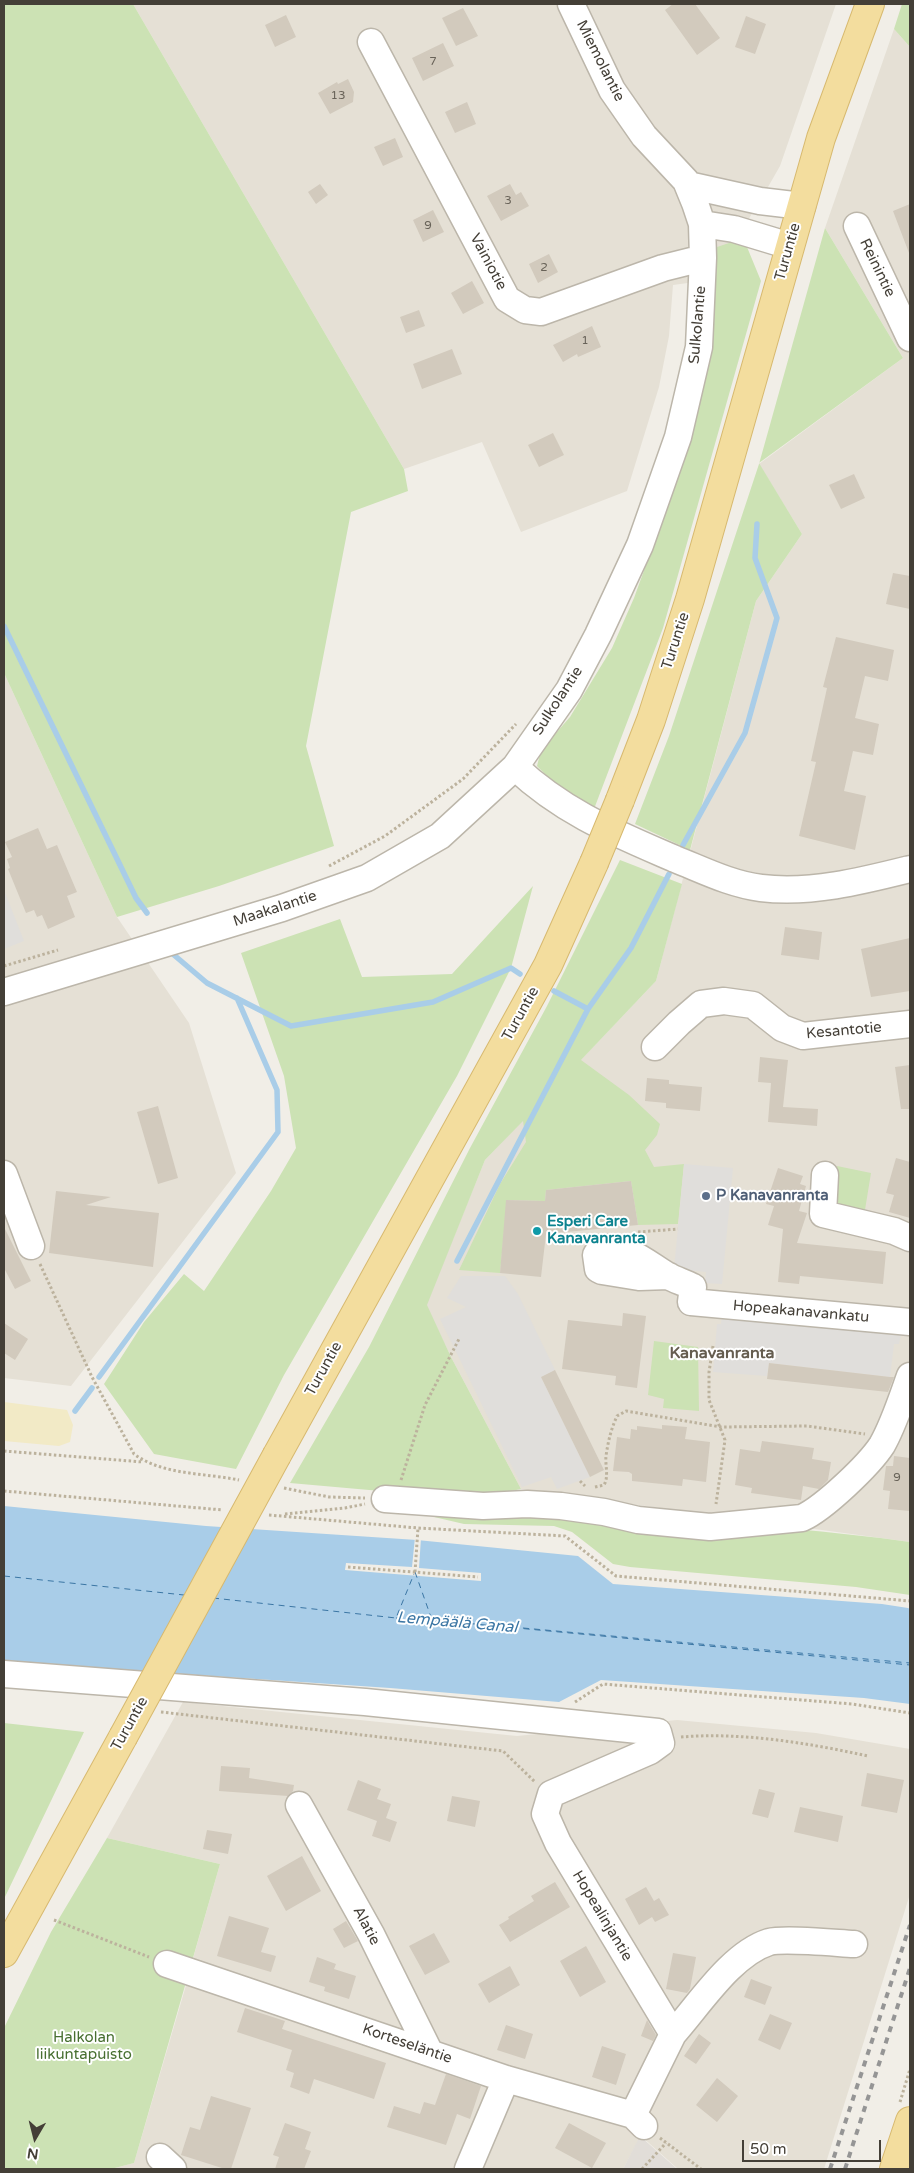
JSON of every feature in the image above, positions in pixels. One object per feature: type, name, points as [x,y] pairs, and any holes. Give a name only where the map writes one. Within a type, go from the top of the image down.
[{"type":"main road","name":"Turuntie","points":[[4,1953],[548,965],[594,863],[651,720],[690,599],[822,138],[870,4]]},
{"type":"main road","points":[[894,2169],[910,2122]]},
{"type":"street","name":"Miemolantie","points":[[572,4],[612,90],[644,136],[666,158],[688,185],[702,224]]},
{"type":"street","name":"Vainiotie","points":[[371,42],[507,299],[525,310],[541,312],[663,268],[703,258]]},
{"type":"street","points":[[688,185],[760,201],[802,206]]},
{"type":"street","points":[[702,224],[734,229],[790,246]]},
{"type":"street","name":"Sulkolantie","points":[[516,767],[568,690],[598,635],[640,545],[678,437],[699,347],[703,258],[702,224]]},
{"type":"street","name":"Reinintie","points":[[856,226],[910,338]]},
{"type":"street","points":[[516,767],[538,788],[573,812],[627,838],[730,882],[761,888],[790,889],[858,882],[910,869]]},
{"type":"street","name":"Maakalantie","points":[[4,992],[282,908],[367,878],[440,836],[516,767]]},
{"type":"street","name":"Kesantotie","points":[[655,1048],[678,1023],[701,1004],[724,1001],[753,1005],[782,1028],[803,1036],[910,1024]]},
{"type":"street","points":[[4,1174],[32,1246]]},
{"type":"street","points":[[824,1176],[823,1214],[894,1231],[910,1238]]},
{"type":"street","name":"Hopeakanavankatu","points":[[668,1276],[693,1287],[691,1302],[910,1322]]},
{"type":"street","points":[[390,1499],[483,1506],[527,1504],[561,1506],[604,1512],[638,1520],[713,1527],[802,1518],[816,1511],[850,1480],[882,1445],[910,1376]]},
{"type":"street","points":[[4,1674],[355,1701],[658,1732],[661,1743],[650,1751],[551,1794]]},
{"type":"street","name":"Hopealinjantie","points":[[551,1794],[546,1814],[558,1843],[673,2034]]},
{"type":"street","name":"Alatie","points":[[299,1805],[371,1934],[429,2051]]},
{"type":"street","points":[[639,2121],[673,2034],[719,1980],[748,1952],[771,1942],[854,1944]]},
{"type":"street","name":"Korteseläntie","points":[[167,1964],[639,2121]]},
{"type":"street","points":[[468,2169],[506,2078]]},
{"type":"path","points":[[327,867],[385,836],[462,779],[521,719]]},
{"type":"path","points":[[4,966],[63,949]]},
{"type":"path","points":[[32,1246],[115,1420],[134,1454],[144,1462]]},
{"type":"path","points":[[390,1499],[425,1405],[459,1339]]},
{"type":"path","points":[[713,1346],[709,1372],[709,1400],[725,1440],[713,1527]]},
{"type":"path","points":[[580,1481],[586,1488],[604,1485],[611,1429],[617,1416],[626,1411],[721,1427],[806,1426],[885,1437]]},
{"type":"path","points":[[4,1451],[144,1462],[162,1467],[243,1480]]},
{"type":"path","points":[[278,1487],[330,1497],[390,1499]]},
{"type":"path","points":[[4,1491],[228,1511]]},
{"type":"path","points":[[390,1499],[345,1508],[274,1515],[418,1528],[566,1536],[616,1576],[910,1601]]},
{"type":"path","points":[[415,1572],[418,1528]]},
{"type":"path","points":[[348,1567],[478,1577]]},
{"type":"path","points":[[550,1720],[576,1700],[603,1684],[852,1704],[910,1713]]},
{"type":"path","points":[[166,1712],[503,1751],[527,1775],[551,1794]]},
{"type":"path","points":[[661,1743],[681,1736],[709,1735],[827,1748],[868,1756]]},
{"type":"path","points":[[54,1920],[167,1964]]},
{"type":"path","points":[[639,2121],[701,2169]]},
{"type":"path","points":[[642,2169],[666,2143]]},
{"type":"shaded area","points":[[133,4],[836,4],[780,166],[760,201],[710,280],[673,285],[669,336],[659,387],[627,491],[521,532],[482,442],[404,469]]},
{"type":"shaded area","points":[[894,29],[910,47],[910,1542],[521,1489],[451,1357],[426,1305],[485,1160],[656,981],[756,601],[802,534],[759,464],[903,358],[825,228]]},
{"type":"shaded area","points":[[4,673],[117,917],[189,1023],[236,1173],[71,1386],[4,1378]]},
{"type":"shaded area","points":[[4,890],[24,941],[4,949]]},
{"type":"shaded area","name":"P Kanavanranta","points":[[684,1164],[733,1168],[722,1284],[705,1283],[706,1272],[674,1269]]},
{"type":"shaded area","points":[[461,1276],[505,1276],[518,1294],[555,1370],[541,1377],[590,1477],[557,1489],[551,1477],[522,1487],[440,1319],[466,1307],[447,1298]]},
{"type":"shaded area","points":[[722,1315],[901,1334],[899,1344],[894,1344],[890,1377],[769,1363],[767,1376],[713,1372],[717,1324],[721,1324]]},
{"type":"shaded area","points":[[183,1702],[517,1736],[677,1720],[816,1733],[910,1749],[910,1894],[824,2169],[678,2169],[641,2136],[623,2169],[480,2169],[520,2074],[192,1962],[220,1864],[107,1838]]},
{"type":"shaded area","points":[[187,1982],[493,2083],[460,2169],[111,2169],[134,2163]]},
{"type":"shaded area","points":[[640,2136],[676,2168],[678,2169],[623,2169]]},
{"type":"green space","points":[[4,4],[133,4],[404,469],[408,491],[351,512],[306,746],[334,846],[219,886],[117,917],[4,673]]},
{"type":"green space","points":[[902,4],[910,4],[910,47],[894,29]]},
{"type":"green space","points":[[825,228],[903,358],[759,463]]},
{"type":"green space","points":[[735,241],[747,247],[761,281],[663,628],[594,809],[551,780],[537,766],[541,750],[570,717],[612,648],[634,598],[662,521],[717,247]]},
{"type":"green space","points":[[759,463],[802,534],[756,601],[690,850],[635,824],[669,736]]},
{"type":"green space","points":[[620,860],[682,884],[656,981],[581,1060],[629,1095],[660,1124],[657,1135],[645,1150],[654,1167],[684,1164],[678,1224],[638,1225],[631,1181],[546,1190],[545,1201],[507,1200],[500,1273],[459,1270],[500,1184],[526,1142],[523,1121],[485,1160],[427,1305],[451,1357],[521,1489],[471,1499],[290,1483],[369,1347],[470,1148],[547,1006]]},
{"type":"green space","points":[[533,886],[511,968],[457,1076],[284,1375],[236,1469],[154,1454],[104,1384],[144,1322],[184,1274],[204,1291],[271,1191],[296,1148],[284,1076],[241,953],[340,919],[362,977],[452,974]]},
{"type":"green space","points":[[837,1166],[871,1173],[864,1216],[831,1207]]},
{"type":"green space","points":[[654,1341],[698,1347],[699,1411],[663,1408],[664,1399],[648,1395]]},
{"type":"green space","points":[[436,1511],[733,1524],[910,1542],[910,1595],[856,1587],[613,1564],[572,1532],[554,1526],[464,1524],[434,1517]]},
{"type":"green space","points":[[4,1723],[84,1732],[4,1899]]},
{"type":"green space","name":"Halkolan liikuntapuisto","points":[[107,1838],[220,1864],[134,2163],[111,2169],[4,2169],[4,2028],[51,1932]]},
{"type":"sand","points":[[4,1402],[67,1410],[73,1425],[70,1442],[59,1446],[4,1441]]},
{"type":"water","name":"Lempäälä Canal","points":[[4,1506],[206,1526],[417,1540],[578,1556],[613,1584],[882,1604],[908,1608],[910,1609],[910,1704],[864,1698],[601,1680],[559,1702],[390,1688],[4,1662]]},
{"type":"pier","points":[[415,1537],[421,1538],[419,1568],[481,1573],[481,1581],[345,1570],[346,1563],[412,1567]]},
{"type":"building","points":[[673,4],[695,4],[720,38],[697,55],[665,10]]},
{"type":"building","points":[[463,8],[478,36],[456,46],[442,18]]},
{"type":"building","points":[[286,15],[296,37],[275,47],[265,25]]},
{"type":"building","points":[[746,16],[766,24],[755,54],[735,47]]},
{"type":"building","points":[[443,43],[454,66],[423,81],[412,58]]},
{"type":"building","points":[[348,79],[354,92],[353,102],[330,114],[318,93],[337,82],[338,84]]},
{"type":"building","points":[[467,102],[476,124],[455,133],[445,112]]},
{"type":"building","points":[[395,138],[403,157],[383,166],[374,147]]},
{"type":"building","points":[[320,184],[328,195],[316,204],[308,192]]},
{"type":"building","points":[[510,184],[516,195],[521,192],[529,206],[501,221],[487,196]]},
{"type":"building","points":[[910,204],[910,253],[909,253],[893,211]]},
{"type":"building","points":[[433,210],[444,232],[423,242],[413,220]]},
{"type":"building","points":[[549,254],[558,272],[538,283],[529,264]]},
{"type":"building","points":[[472,281],[484,303],[463,314],[451,293]]},
{"type":"building","points":[[419,310],[425,326],[406,333],[400,317]]},
{"type":"building","points":[[592,326],[601,347],[578,357],[577,354],[563,362],[553,345]]},
{"type":"building","points":[[452,349],[462,374],[422,389],[413,364]]},
{"type":"building","points":[[553,433],[564,455],[539,467],[528,445]]},
{"type":"building","points":[[854,474],[865,498],[841,509],[829,485]]},
{"type":"building","points":[[893,573],[910,576],[910,609],[886,604]]},
{"type":"building","points":[[836,637],[894,650],[888,681],[865,676],[855,718],[879,724],[873,755],[853,751],[844,791],[866,796],[855,850],[799,836],[816,762],[811,761],[827,688],[823,687]]},
{"type":"building","points":[[38,828],[47,849],[57,845],[77,892],[67,896],[75,917],[48,929],[42,915],[37,917],[34,910],[26,913],[8,869],[10,868],[7,859],[12,857],[5,842]]},
{"type":"building","points":[[785,927],[822,932],[819,960],[781,955]]},
{"type":"building","points":[[910,938],[910,991],[871,997],[861,949]]},
{"type":"building","points":[[760,1057],[788,1060],[783,1107],[818,1109],[817,1126],[768,1122],[771,1083],[758,1082]]},
{"type":"building","points":[[910,1065],[910,1109],[901,1109],[895,1067]]},
{"type":"building","points":[[647,1078],[669,1080],[669,1084],[702,1087],[700,1111],[666,1108],[666,1103],[645,1101]]},
{"type":"building","points":[[158,1106],[178,1178],[158,1184],[137,1112]]},
{"type":"building","points":[[896,1158],[910,1162],[910,1218],[889,1212],[894,1195],[886,1193]]},
{"type":"building","points":[[778,1168],[803,1176],[800,1184],[806,1186],[799,1211],[807,1213],[797,1243],[886,1252],[883,1284],[800,1276],[799,1284],[778,1282],[783,1229],[768,1225],[774,1206],[766,1204]]},
{"type":"building","name":"Esperi Care Kanavanranta","points":[[631,1181],[638,1225],[546,1234],[541,1277],[500,1273],[506,1200],[545,1201],[546,1190]]},
{"type":"building","points":[[56,1191],[111,1197],[86,1205],[159,1213],[153,1267],[49,1253]]},
{"type":"building","points":[[4,1227],[31,1281],[15,1289],[4,1268]]},
{"type":"building","points":[[623,1313],[646,1316],[637,1388],[615,1385],[616,1376],[562,1369],[568,1320],[622,1326]]},
{"type":"building","points":[[4,1323],[28,1339],[15,1360],[4,1353]]},
{"type":"building","points":[[769,1363],[894,1377],[888,1392],[767,1379]]},
{"type":"building","points":[[555,1370],[604,1470],[590,1477],[541,1377]]},
{"type":"building","points":[[662,1425],[687,1427],[685,1439],[710,1442],[706,1482],[683,1479],[682,1486],[632,1481],[632,1474],[629,1472],[613,1471],[617,1437],[630,1439],[631,1429],[637,1430],[637,1426],[662,1429]]},
{"type":"building","points":[[762,1441],[814,1448],[812,1459],[831,1462],[828,1480],[819,1489],[803,1486],[801,1500],[751,1493],[752,1488],[735,1485],[740,1449],[760,1452]]},
{"type":"building","points":[[894,1456],[910,1458],[910,1511],[888,1509],[890,1491],[883,1490],[886,1466],[893,1466]]},
{"type":"building","points":[[221,1766],[250,1768],[249,1778],[294,1785],[293,1791],[288,1796],[219,1791]]},
{"type":"building","points":[[867,1773],[904,1780],[897,1813],[861,1806]]},
{"type":"building","points":[[358,1780],[381,1789],[377,1799],[391,1804],[386,1818],[397,1822],[390,1842],[372,1836],[377,1821],[347,1810]]},
{"type":"building","points":[[759,1789],[775,1793],[768,1818],[752,1814]]},
{"type":"building","points":[[452,1796],[480,1801],[475,1827],[447,1821]]},
{"type":"building","points":[[800,1807],[843,1816],[838,1842],[794,1832]]},
{"type":"building","points":[[207,1830],[232,1834],[228,1854],[203,1849]]},
{"type":"building","points":[[302,1856],[321,1891],[286,1911],[267,1876]]},
{"type":"building","points":[[555,1882],[570,1907],[510,1942],[499,1925],[509,1919],[508,1917],[534,1901],[531,1896]]},
{"type":"building","points":[[646,1887],[654,1901],[659,1898],[669,1915],[655,1922],[652,1917],[639,1925],[625,1899]]},
{"type":"building","points":[[229,1916],[269,1928],[261,1952],[276,1956],[271,1972],[217,1956]]},
{"type":"building","points":[[346,1921],[358,1941],[344,1948],[333,1929]]},
{"type":"building","points":[[434,1933],[450,1962],[425,1975],[409,1946]]},
{"type":"building","points":[[586,1946],[606,1982],[580,1997],[560,1961]]},
{"type":"building","points":[[673,1953],[696,1957],[690,1989],[687,1993],[666,1989]]},
{"type":"building","points":[[317,1957],[336,1964],[334,1969],[356,1976],[349,1999],[324,1991],[325,1987],[309,1982]]},
{"type":"building","points":[[510,1966],[520,1985],[489,2003],[478,1984]]},
{"type":"building","points":[[751,1979],[772,1987],[765,2005],[744,1997]]},
{"type":"building","points":[[245,2008],[285,2021],[282,2029],[386,2063],[374,2099],[314,2079],[309,2094],[290,2087],[294,2073],[286,2070],[292,2050],[237,2032]]},
{"type":"building","points":[[770,2014],[792,2023],[780,2050],[758,2040]]},
{"type":"building","points":[[647,2020],[656,2035],[653,2041],[641,2036]]},
{"type":"building","points":[[506,2025],[533,2034],[525,2059],[497,2050]]},
{"type":"building","points":[[699,2034],[711,2043],[696,2064],[684,2056]]},
{"type":"building","points":[[602,2046],[626,2054],[616,2085],[592,2077]]},
{"type":"building","points":[[446,2074],[481,2086],[470,2119],[457,2114],[446,2145],[387,2127],[394,2106],[420,2114],[424,2102],[435,2105]]},
{"type":"building","points":[[717,2078],[738,2096],[717,2122],[696,2105]]},
{"type":"building","points":[[211,2096],[251,2108],[231,2169],[225,2169],[181,2155],[190,2127],[200,2130]]},
{"type":"building","points":[[285,2123],[311,2132],[305,2149],[311,2151],[304,2169],[275,2169],[279,2157],[273,2155]]},
{"type":"building","points":[[569,2123],[606,2143],[592,2168],[555,2148]]},
{"type":"waterway","points":[[683,845],[745,733],[777,618],[755,558],[757,524]]},
{"type":"waterway","points":[[4,626],[136,898],[147,913]]},
{"type":"waterway","points":[[588,1009],[631,948],[669,874]]},
{"type":"waterway","points":[[174,955],[207,983],[291,1026],[433,1002],[511,968],[520,974]]},
{"type":"waterway","points":[[457,1261],[588,1009],[554,991]]},
{"type":"waterway","points":[[99,1377],[278,1132],[277,1090],[237,998]]},
{"type":"waterway","points":[[75,1411],[92,1388]]},
{"type":"ferry route","points":[[415,1572],[432,1620],[910,1665]]},
{"type":"ferry route","points":[[213,1598],[396,1618],[414,1574]]},
{"type":"ferry route","points":[[4,1576],[184,1595]]},
{"type":"ferry route","points":[[396,1618],[432,1620]]},
{"type":"ferry route","points":[[512,1627],[910,1663]]},
{"type":"railway","points":[[830,2169],[910,1925]]},
{"type":"railway","points":[[845,2169],[910,1968]]},
{"type":"place","name":"P Kanavanranta","points":[[706,1196]]},
{"type":"place","name":"Esperi Care Kanavanranta","points":[[537,1231]]},
{"type":"district","name":"Kanavanranta","points":[[722,1354]]}]
